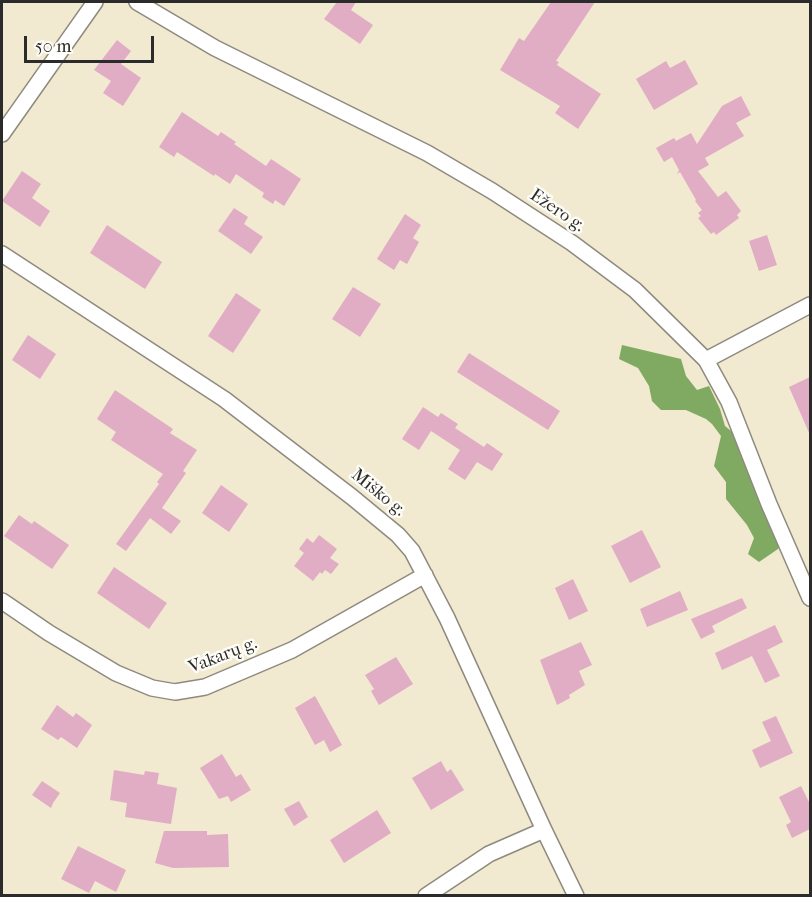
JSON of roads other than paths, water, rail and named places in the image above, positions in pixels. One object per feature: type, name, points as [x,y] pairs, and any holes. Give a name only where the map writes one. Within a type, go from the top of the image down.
[{"type":"street","points":[[2,134],[95,2]]},
{"type":"street","name":"Ežero g.","points":[[136,2],[215,48],[390,134],[492,191],[572,243],[635,291],[706,360],[729,402],[769,504],[810,598]]},
{"type":"street","name":"Miško g.","points":[[2,254],[233,406],[398,535],[412,551],[447,618],[576,896]]},
{"type":"street","points":[[706,360],[810,305]]},
{"type":"street","name":"Vakarų g.","points":[[2,601],[49,633],[116,673],[152,688],[175,692],[205,687],[292,650],[425,575]]},
{"type":"street","points":[[426,896],[489,854],[544,830]]}]
